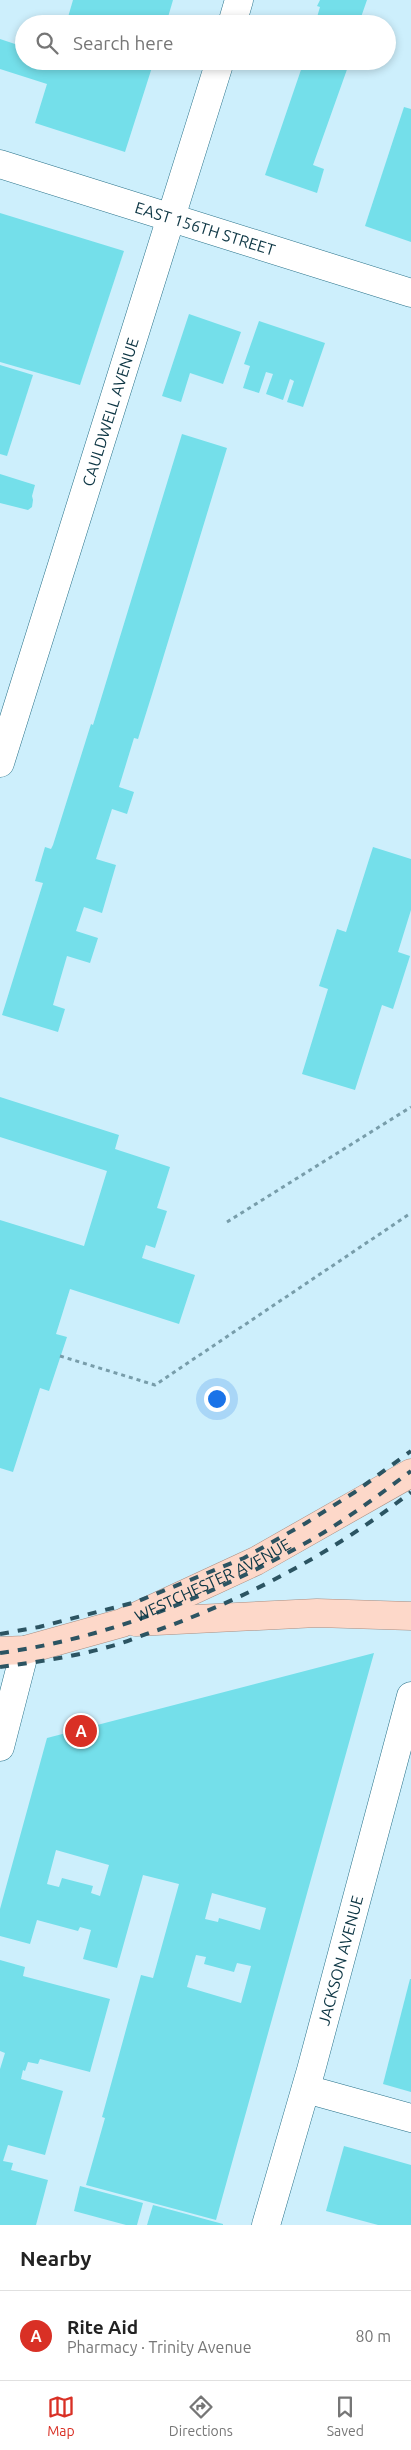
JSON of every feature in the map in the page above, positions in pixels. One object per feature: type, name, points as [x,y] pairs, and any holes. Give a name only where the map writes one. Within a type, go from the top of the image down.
[{"type":"main road","name":"WESTCHESTER AVENUE","points":[[12,1650],[122,1623],[256,1561],[411,1473]]},
{"type":"main road","points":[[122,1623],[317,1613],[411,1616]]},
{"type":"street","points":[[235,15],[239,0]]},
{"type":"street","name":"CAULDWELL AVENUE","points":[[0,763],[217,70]]},
{"type":"street","name":"EAST 156TH STREET","points":[[0,164],[411,293]]},
{"type":"street","points":[[0,1747],[12,1650]]},
{"type":"street","name":"JACKSON AVENUE","points":[[266,2225],[306,2089],[411,1696]]},
{"type":"street","points":[[306,2089],[411,2118]]},
{"type":"path","points":[[227,1222],[411,1107]]},
{"type":"path","points":[[60,1356],[155,1385],[411,1213]]},
{"type":"building","points":[[73,0],[173,0],[169,15],[69,15]]},
{"type":"building","points":[[320,0],[367,0],[362,15],[318,15],[320,7],[317,6]]},
{"type":"building","points":[[0,39],[15,44],[15,70],[151,70],[125,152],[35,123],[47,84],[0,69]]},
{"type":"building","points":[[301,70],[347,70],[313,165],[324,169],[317,193],[265,175]]},
{"type":"building","points":[[404,107],[411,109],[411,242],[365,226]]},
{"type":"building","points":[[0,213],[124,251],[80,385],[0,362]]},
{"type":"building","points":[[189,314],[241,332],[223,384],[190,373],[181,402],[162,396]]},
{"type":"building","points":[[259,321],[325,343],[303,407],[287,402],[294,381],[290,379],[283,400],[266,394],[273,374],[266,372],[259,393],[243,388],[250,366],[244,364]]},
{"type":"building","points":[[0,365],[33,375],[7,456],[0,454]]},
{"type":"building","points":[[182,434],[227,448],[138,739],[134,738],[119,787],[134,792],[127,814],[112,809],[96,859],[116,865],[102,913],[84,907],[76,931],[98,938],[90,963],[67,956],[60,980],[53,1005],[65,1009],[58,1032],[2,1015],[43,883],[35,881],[45,847],[51,849],[53,845],[91,724],[93,725]]},
{"type":"building","points":[[0,474],[35,485],[32,507],[28,510],[0,503]]},
{"type":"building","points":[[373,847],[411,859],[411,910],[398,952],[410,956],[393,1009],[382,1005],[355,1090],[302,1074],[328,989],[319,986],[337,929],[346,932]]},
{"type":"building","points":[[0,1097],[119,1135],[115,1149],[170,1167],[157,1208],[167,1211],[155,1248],[146,1245],[142,1258],[195,1275],[179,1324],[70,1289],[56,1334],[67,1337],[49,1391],[40,1388],[13,1472],[0,1468],[0,1220],[84,1246],[107,1171],[0,1137]]},
{"type":"building","points":[[374,1653],[216,2220],[86,2185],[105,2118],[102,2117],[141,1975],[153,1978],[179,1884],[143,1875],[117,1968],[83,1959],[91,1930],[80,1927],[78,1931],[37,1920],[30,1944],[0,1936],[0,1909],[47,1738]],"holes":[[[56,1850],[109,1865],[100,1896],[91,1893],[93,1886],[62,1878],[59,1887],[47,1884]],[[212,1893],[266,1908],[260,1930],[219,1918],[218,1922],[205,1919]],[[196,1955],[206,1957],[204,1964],[234,1972],[237,1963],[251,1966],[241,2003],[187,1987]]]},
{"type":"building","points":[[0,1960],[25,1967],[23,1976],[110,1999],[90,2072],[40,2059],[38,2064],[28,2062],[25,2071],[23,2070],[21,2079],[63,2091],[45,2155],[8,2145],[3,2161],[13,2163],[11,2170],[48,2180],[36,2225],[0,2225],[0,2069],[5,2053],[0,2051]]},
{"type":"building","points":[[411,1979],[411,2092],[383,2084]]},
{"type":"building","points":[[344,2146],[411,2165],[411,2225],[378,2225],[326,2211]]},
{"type":"building","points":[[80,2186],[143,2203],[137,2225],[126,2225],[74,2211]]},
{"type":"building","points":[[153,2205],[223,2224],[223,2225],[147,2225]]},
{"type":"railway","points":[[0,1634],[39,1627],[136,1602],[244,1558],[306,1523],[355,1492],[411,1451]]},
{"type":"railway","points":[[0,1653],[82,1637],[122,1625],[200,1596],[275,1560],[311,1540],[350,1516],[411,1471]]},
{"type":"railway","points":[[0,1667],[95,1651],[158,1630],[226,1603],[258,1588],[321,1553],[382,1514],[411,1492]]},
{"type":"place","name":"Rite Aid","points":[[81,1731]]}]
